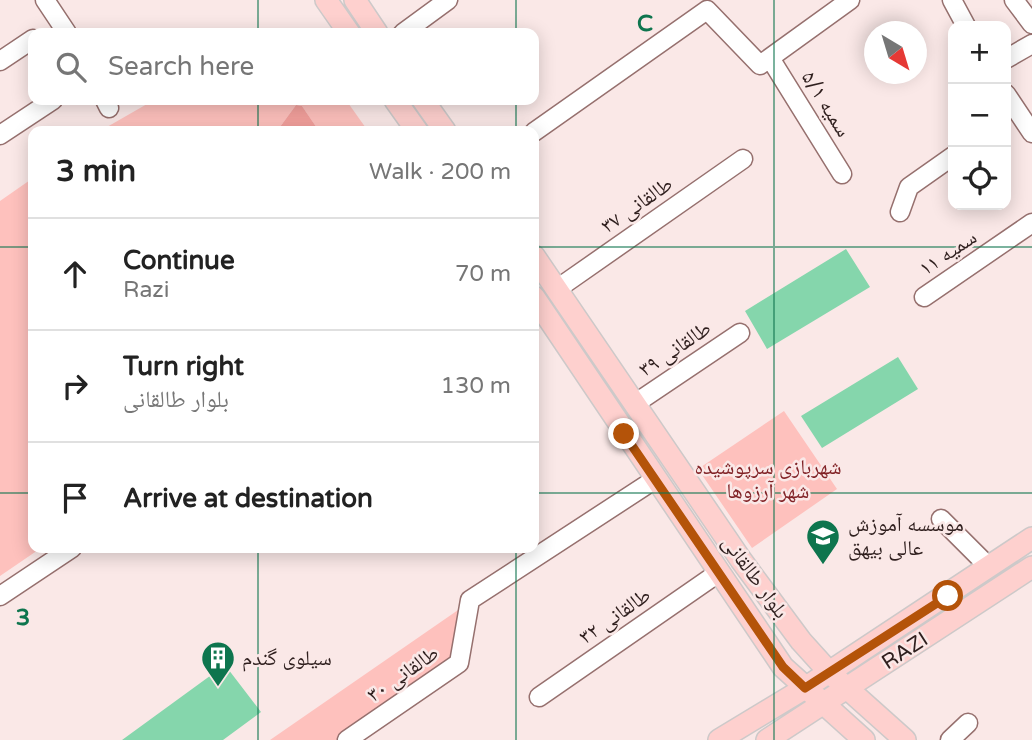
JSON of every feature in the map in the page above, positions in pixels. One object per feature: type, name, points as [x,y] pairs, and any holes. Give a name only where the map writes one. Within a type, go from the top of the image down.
[{"type":"main road","points":[[326,0],[346,28]]},
{"type":"main road","points":[[355,0],[374,28]]},
{"type":"main road","points":[[399,105],[413,126]]},
{"type":"main road","points":[[427,105],[441,126]]},
{"type":"main road","name":"بلوار طالقانی","points":[[539,263],[741,560],[801,641],[829,672],[905,740]]},
{"type":"main road","name":"بلوار طالقانی","points":[[539,305],[654,480],[783,667],[864,740]]},
{"type":"main road","points":[[719,740],[805,688],[1032,538]]},
{"type":"main road","name":"RAZI","points":[[823,704],[1032,567]]},
{"type":"main road","points":[[767,740],[823,704]]},
{"type":"street","points":[[45,0],[63,27]]},
{"type":"street","points":[[410,28],[448,0]]},
{"type":"street","points":[[539,128],[707,10],[760,65],[850,0]]},
{"type":"street","points":[[952,0],[963,21]]},
{"type":"street","points":[[1014,0],[1032,24]]},
{"type":"street","points":[[0,61],[28,42]]},
{"type":"street","points":[[1011,57],[1032,44]]},
{"type":"street","name":"سمیه ۵/۱","points":[[770,58],[842,174]]},
{"type":"street","points":[[0,135],[45,105]]},
{"type":"street","points":[[1011,115],[1032,133]]},
{"type":"street","name":"طالقانی ۳۷","points":[[557,289],[743,159]]},
{"type":"street","points":[[900,212],[909,187],[948,160]]},
{"type":"street","name":"سمیه ۱۱","points":[[924,297],[1032,223]]},
{"type":"street","name":"طالقانی ۳۹","points":[[636,402],[740,333]]},
{"type":"street","name":"طالقانی ۳۰","points":[[347,740],[459,663],[470,600],[654,480]]},
{"type":"street","points":[[941,519],[989,566]]},
{"type":"street","points":[[0,596],[64,553]]},
{"type":"street","name":"طالقانی ۳۲","points":[[539,697],[718,573]]},
{"type":"street","points":[[950,740],[968,723]]},
{"type":"green space","points":[[145,105],[296,105],[281,126],[109,126]]},
{"type":"green space","points":[[296,105],[350,105],[364,126],[316,126],[302,106]]},
{"type":"green space","points":[[28,181],[28,553],[34,553],[0,576],[0,201]]},
{"type":"green space","name":"شهربازی سرپوشیده شهر آرزوها","points":[[784,411],[837,489],[752,548],[698,469]]},
{"type":"green space","points":[[461,608],[452,660],[336,740],[270,740]]},
{"type":"shaded area","points":[[296,105],[302,106],[316,126],[281,126]]},
{"type":"building","points":[[846,249],[870,287],[767,349],[745,311]]},
{"type":"building","points":[[898,357],[918,389],[822,448],[801,416]]},
{"type":"building","name":"سیلوی گندم","points":[[225,665],[261,712],[223,740],[122,740]]},
{"type":"place","name":"موسسه آموزش عالی بیهق","points":[[823,566]]},
{"type":"place","name":"سیلوی گندم","points":[[218,688]]},
{"type":"route","points":[[624,434],[783,667],[805,688],[948,596]]}]
